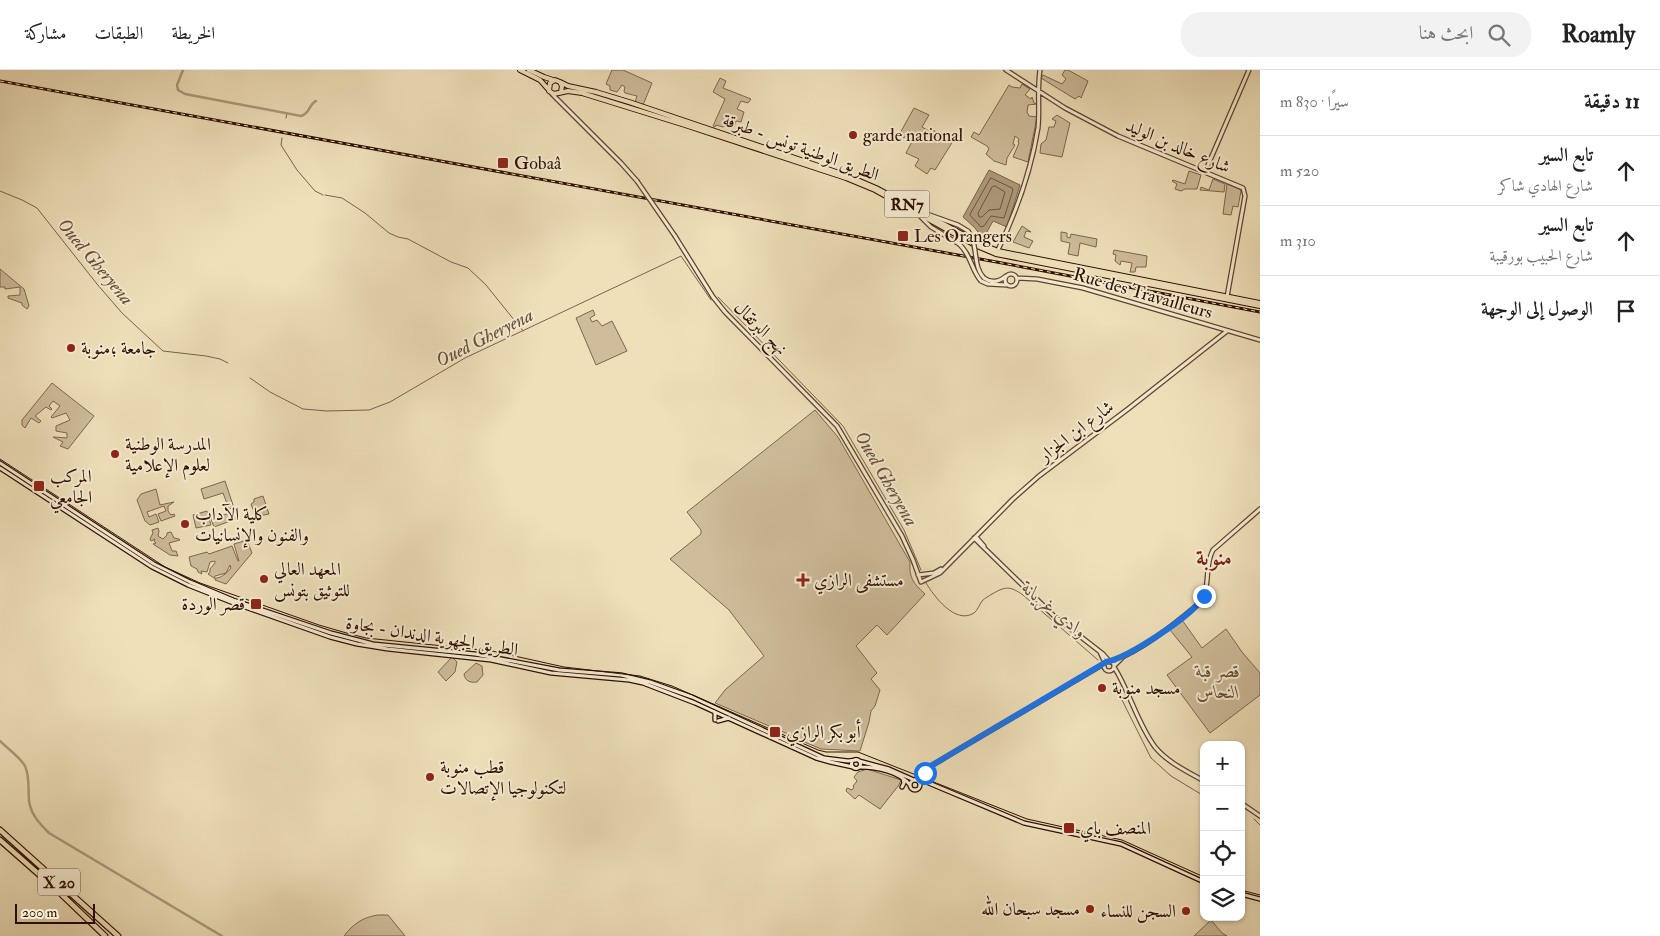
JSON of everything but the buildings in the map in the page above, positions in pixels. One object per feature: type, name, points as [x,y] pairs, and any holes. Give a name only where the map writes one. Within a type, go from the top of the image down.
[{"type":"highway","name":"X 20","points":[[0,830],[118,936]]},
{"type":"highway","name":"X 20","points":[[0,840],[105,936]]},
{"type":"main road","points":[[520,70],[540,80],[552,94]]},
{"type":"main road","name":"الطريق الوطنية تونس - طبرقة","points":[[529,70],[568,86],[629,102],[848,176],[876,188],[920,213]]},
{"type":"main road","points":[[548,88],[550,83],[558,81],[562,86],[560,92]]},
{"type":"main road","name":"الطريق الوطنية تونس - طبرقة","points":[[560,92],[582,93],[839,176],[875,190],[997,253],[1260,304]]},
{"type":"main road","name":"RN7","points":[[552,94],[560,92]]},
{"type":"street","name":"شارع خالد بن الوليد","points":[[1006,70],[1065,108],[1118,136],[1240,186],[1245,191],[1227,298]]},
{"type":"street","points":[[997,253],[1009,229],[1032,158],[1039,117],[1040,70]]},
{"type":"street","points":[[1205,172],[1250,70]]},
{"type":"street","points":[[560,92],[563,105]]},
{"type":"street","name":"نهج البرتقال","points":[[552,94],[637,181],[675,236],[713,297],[725,312],[837,426],[902,536],[921,582]]},
{"type":"street","points":[[920,213],[952,222],[968,231],[974,242],[978,270],[982,279]]},
{"type":"street","points":[[920,213],[931,227],[959,244],[968,254],[976,274],[982,279],[988,284],[1014,285],[1017,278],[1013,274],[994,281],[982,279]]},
{"type":"street","points":[[1006,276],[1004,282],[1007,285]]},
{"type":"street","name":"Rue des Travailleurs","points":[[1017,278],[1030,278],[1083,288],[1260,340]]},
{"type":"street","name":"شارع ابن الجزار","points":[[921,582],[940,573],[1013,499],[1039,476],[1227,331]]},
{"type":"street","name":"الطريق الجهوية الدندان - بجاوة","points":[[0,464],[69,511]]},
{"type":"street","name":"الطريق الجهوية الدندان - بجاوة","points":[[0,468],[145,558],[186,580],[221,596],[304,626],[373,644],[475,654],[571,676],[636,682],[670,692],[816,758],[853,767]]},
{"type":"street","points":[[860,767],[861,764],[858,760],[852,762],[853,767],[856,769],[860,767],[876,768],[902,778],[914,790],[917,790],[919,774],[929,767],[1092,671],[1123,657],[1163,631],[1201,602],[1206,590],[1210,558],[1213,550],[1260,508]]},
{"type":"street","points":[[981,542],[982,531]]},
{"type":"street","points":[[975,538],[1054,616],[1111,662],[1121,678],[1142,725],[1156,747],[1166,757],[1200,778]]},
{"type":"street","points":[[970,543],[981,542]]},
{"type":"street","name":"شارع ابن الجزار","points":[[918,575],[934,573],[949,563]]},
{"type":"street","points":[[1099,651],[1106,671],[1121,678]]},
{"type":"street","points":[[1110,672],[1123,657]]},
{"type":"street","name":"الطريق الجهوية الدندان - بجاوة","points":[[508,661],[559,670],[621,675],[650,682],[692,697],[824,758],[848,761],[858,760],[889,769],[919,782]]},
{"type":"street","points":[[715,712],[716,720],[729,718]]},
{"type":"street","points":[[919,782],[929,767]]},
{"type":"street","points":[[902,778],[904,783],[902,787]]},
{"type":"street","points":[[919,782],[922,785],[930,784]]},
{"type":"street","points":[[910,785],[919,782],[930,784],[1024,823],[1121,844],[1200,880]]},
{"type":"street","points":[[1245,806],[1260,816]]},
{"type":"street","points":[[1245,895],[1260,899]]},
{"type":"green space","points":[[612,70],[623,70],[652,83],[643,105],[635,102],[637,96],[625,93],[625,87],[622,85],[617,92],[610,90],[610,86],[606,84]]},
{"type":"green space","points":[[1065,70],[1088,81],[1081,98],[1079,96],[1075,99],[1041,78],[1043,75],[1062,84],[1066,79],[1062,75]]},
{"type":"green space","points":[[720,78],[726,81],[723,88],[751,99],[748,103],[741,101],[737,109],[744,112],[741,122],[736,121],[734,127],[726,125],[723,127],[713,126],[725,99],[713,92]]},
{"type":"green space","points":[[1022,84],[1030,89],[1025,95],[1031,99],[1032,97],[1034,103],[1037,104],[1028,105],[1027,112],[1029,116],[1037,117],[1028,162],[1013,157],[1019,143],[1019,139],[1015,136],[1013,144],[1015,145],[1007,158],[1006,165],[994,161],[986,154],[989,149],[987,146],[971,137],[974,132],[979,135],[1009,85],[1020,88]]},
{"type":"green space","points":[[914,108],[929,115],[922,127],[929,131],[931,129],[953,141],[935,170],[931,168],[927,174],[915,166],[919,159],[906,153],[916,134],[909,131],[904,138],[899,135]]},
{"type":"green space","points":[[1057,115],[1070,123],[1062,157],[1040,153],[1041,144],[1046,140],[1049,127],[1054,127],[1056,121],[1052,119]]},
{"type":"green space","points":[[1189,171],[1201,175],[1197,189],[1181,191],[1175,189],[1177,184],[1172,181],[1185,184]]},
{"type":"green space","points":[[1213,179],[1225,184],[1224,192],[1200,190],[1201,187],[1209,190]]},
{"type":"green space","points":[[1227,184],[1241,191],[1238,207],[1233,206],[1231,215],[1223,214]]},
{"type":"green space","points":[[1022,226],[1031,232],[1026,231],[1024,237],[1033,241],[1029,248],[1013,242]]},
{"type":"green space","points":[[1061,232],[1067,233],[1067,237],[1070,238],[1071,234],[1097,239],[1096,247],[1080,243],[1078,256],[1068,254],[1070,243],[1061,241]]},
{"type":"green space","points":[[1114,250],[1147,256],[1146,267],[1136,267],[1135,272],[1130,272],[1132,263],[1121,261],[1120,265],[1115,261],[1116,255],[1113,254]]},
{"type":"green space","points":[[0,269],[24,289],[29,306],[27,309],[22,303],[8,298],[8,296],[20,295],[20,287],[5,289],[5,287],[0,287]]},
{"type":"green space","points":[[593,310],[595,315],[590,318],[592,322],[597,320],[602,326],[612,321],[627,351],[596,365],[576,318]]},
{"type":"green space","points":[[52,383],[94,416],[68,449],[60,446],[63,442],[53,437],[67,438],[67,433],[56,431],[56,426],[70,420],[66,413],[51,417],[60,406],[53,401],[49,406],[51,410],[46,407],[35,416],[41,421],[39,423],[31,418],[25,428],[22,425],[22,420]]},
{"type":"green space","name":"مستشفى الرازي","points":[[815,410],[838,437],[910,562],[910,572],[913,580],[917,587],[925,594],[887,635],[877,625],[856,646],[877,673],[871,679],[880,690],[875,706],[871,711],[860,751],[821,749],[715,703],[725,690],[764,656],[729,610],[670,559],[701,534],[701,530],[687,512]]},
{"type":"green space","points":[[225,481],[234,508],[229,509],[223,493],[204,499],[201,489]]},
{"type":"green space","points":[[156,489],[160,505],[174,502],[168,506],[168,511],[171,515],[174,514],[175,516],[161,521],[158,514],[166,511],[164,506],[147,512],[149,517],[156,514],[159,522],[150,525],[145,521],[137,500],[141,494]]},
{"type":"green space","points":[[263,496],[269,514],[259,516],[258,513],[254,512],[251,504],[254,502],[254,499]]},
{"type":"green space","points":[[207,511],[211,525],[196,528],[193,515]]},
{"type":"green space","points":[[233,512],[236,519],[214,527],[211,519]]},
{"type":"green space","points":[[158,528],[158,536],[163,539],[167,533],[171,532],[174,538],[180,540],[169,543],[172,551],[176,551],[178,556],[170,555],[153,544],[156,543],[155,539],[151,541],[150,539],[153,533],[152,530]]},
{"type":"green space","points":[[247,540],[252,553],[226,584],[215,580],[215,578],[219,578],[226,573],[214,578],[208,574],[215,561],[210,562],[207,572],[201,571],[202,574],[191,566],[189,557],[207,552],[209,554],[232,546],[239,561],[234,544]]},
{"type":"green space","name":"قصر قبة النحاس","points":[[1182,620],[1202,648],[1226,629],[1260,673],[1260,695],[1210,733],[1167,675],[1192,657],[1170,630]]},
{"type":"green space","points":[[452,657],[457,662],[455,672],[446,681],[438,672]]},
{"type":"green space","points":[[476,663],[482,666],[483,675],[477,682],[470,682],[465,678],[464,674]]},
{"type":"green space","points":[[867,769],[901,780],[880,809],[859,795],[855,799],[846,791],[847,788],[852,790],[854,787],[857,781],[854,777],[858,772]]},
{"type":"green space","points":[[388,915],[405,936],[344,936],[359,922],[368,917]]},
{"type":"green space","points":[[1212,921],[1227,936],[1194,936]]},
{"type":"water","points":[[989,170],[1020,185],[1007,227],[993,221],[983,239],[963,217]]},
{"type":"waterway","points":[[183,70],[177,85],[178,90],[185,94],[301,116],[316,101]]},
{"type":"waterway","points":[[286,118],[287,113]]},
{"type":"waterway","points":[[282,138],[281,145],[297,170],[315,191],[323,195]]},
{"type":"waterway","name":"Oued Gheryena","points":[[0,191],[37,208],[122,313],[163,351],[206,356],[228,363]]},
{"type":"waterway","points":[[325,195],[342,198],[365,213],[389,233],[408,239],[451,262],[468,268],[486,285],[523,331]]},
{"type":"waterway","name":"Oued Gheryena","points":[[250,378],[270,392],[303,409],[327,411],[369,410],[390,402],[465,358],[681,256],[711,300]]},
{"type":"waterway","name":"Oued Gheryena","points":[[718,297],[843,426],[904,530],[921,570]]},
{"type":"waterway","name":"وادي غريانة","points":[[926,583],[934,595],[946,607],[953,612],[967,616],[974,613],[982,601],[997,591],[1005,588],[1015,590],[1098,660]]},
{"type":"waterway","name":"وادي غريانة","points":[[1119,694],[1151,758],[1171,776],[1200,794]]},
{"type":"waterway","points":[[0,741],[23,762],[28,774],[29,801],[32,811],[39,823],[49,833],[222,936]]},
{"type":"waterway","points":[[1254,819],[1260,825]]},
{"type":"tram line","points":[[0,459],[165,567],[200,583],[319,625],[366,638],[492,651],[564,667],[640,676],[672,686],[818,750],[826,752],[858,752],[1027,819],[1122,840],[1202,876]]},
{"type":"tram line","points":[[1245,891],[1260,895]]},
{"type":"railway","points":[[0,81],[1002,263],[1260,312]]},
{"type":"place","name":"garde national","points":[[853,135]]},
{"type":"place","name":"Gobaâ","points":[[503,163]]},
{"type":"place","name":"Les Orangers","points":[[903,236]]},
{"type":"place","name":"جامعة ؛منوبة","points":[[71,348]]},
{"type":"place","name":"المدرسة الوطنية لعلوم الإعلامية","points":[[115,454]]},
{"type":"place","name":"المركب الجامعي","points":[[39,486]]},
{"type":"place","name":"كلية الآداب والفنون والإنسانيات","points":[[185,524]]},
{"type":"place","name":"المعهد العالي للتوثيق بتونس","points":[[264,579]]},
{"type":"place","name":"مستشفى الرازي","points":[[803,580]]},
{"type":"place","name":"قصر الوردة","points":[[256,604]]},
{"type":"place","name":"مسجد منوبة","points":[[1102,688]]},
{"type":"place","name":"أبو بكر الرازي","points":[[775,732]]},
{"type":"place","name":"قطب منوبة لتكنولوجيا الإتصالات","points":[[430,777]]},
{"type":"place","name":"المنصف باي","points":[[1069,828]]},
{"type":"place","name":"مسجد سبحان الله","points":[[1090,909]]},
{"type":"place","name":"السجن للنساء","points":[[1186,911]]},
{"type":"district","name":"منوبة","points":[[1214,557]]},
{"type":"route","points":[[925,773],[929,767],[1012,717],[1106,662],[1123,657],[1157,636],[1198,605],[1204,596]]}]
